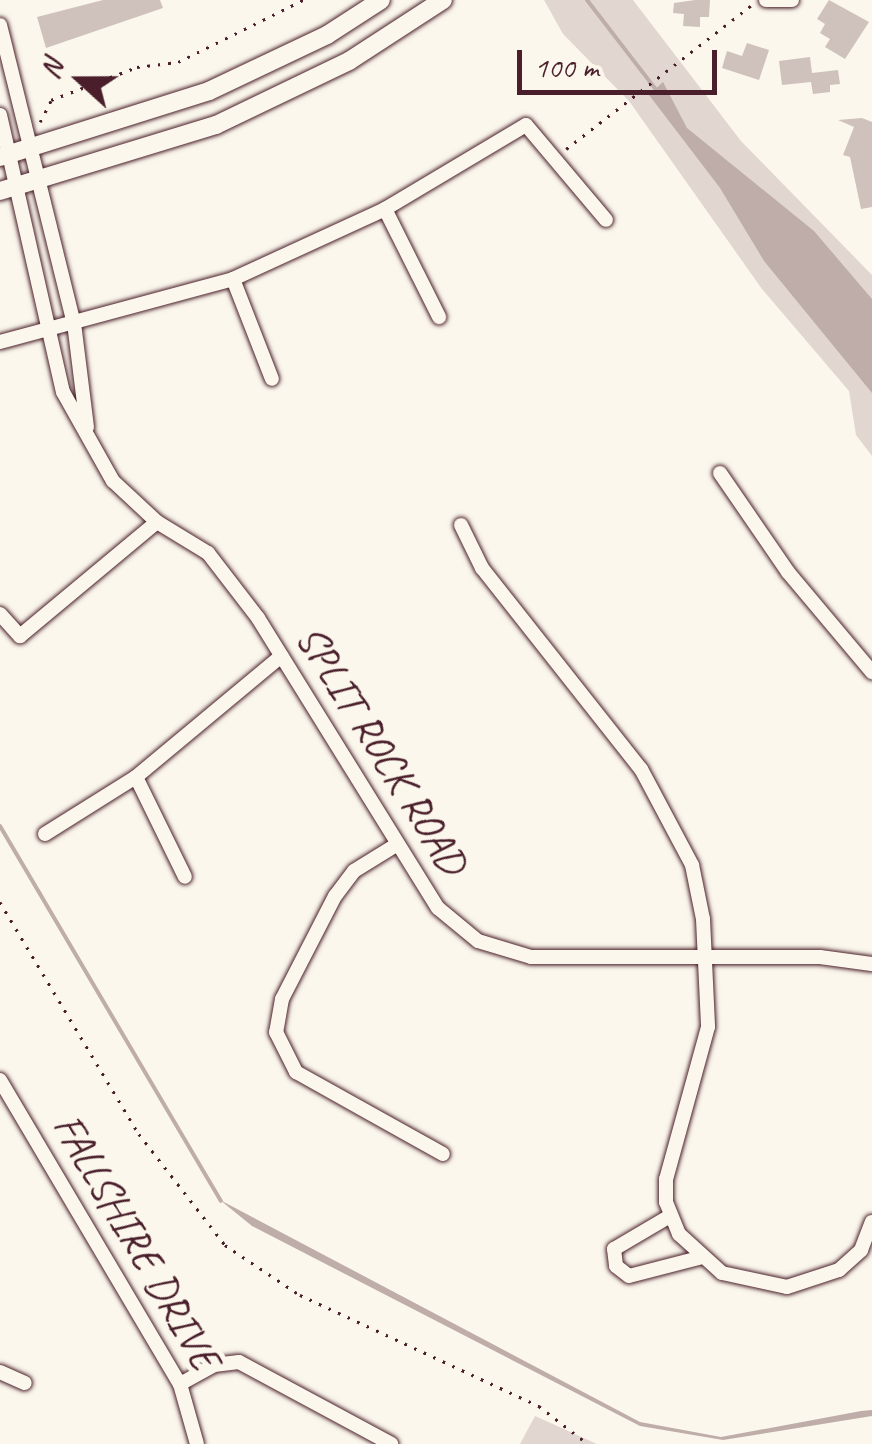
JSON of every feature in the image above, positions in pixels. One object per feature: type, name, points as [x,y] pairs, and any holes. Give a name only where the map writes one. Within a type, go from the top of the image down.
[{"type":"main road","points":[[4,156],[27,142],[209,91],[327,35],[381,0]]},
{"type":"main road","points":[[7,189],[158,146],[284,95],[444,0]]},
{"type":"street","points":[[766,0],[792,0]]},
{"type":"street","name":"SPLIT ROCK ROAD","points":[[0,25],[35,183],[74,324],[88,432]]},
{"type":"street","name":"SPLIT ROCK ROAD","points":[[0,114],[7,189],[62,392],[88,432],[112,481],[157,522],[208,552],[281,656],[438,908],[501,950],[531,957],[820,956],[872,963]]},
{"type":"street","points":[[0,342],[233,279],[385,209],[526,125],[606,220]]},
{"type":"street","points":[[385,209],[439,317]]},
{"type":"street","points":[[233,279],[272,378]]},
{"type":"street","points":[[720,473],[788,572],[872,672]]},
{"type":"street","points":[[0,614],[20,636],[157,522]]},
{"type":"street","points":[[461,525],[482,568],[641,769],[678,827],[698,889],[706,1054],[670,1158],[670,1216],[699,1258],[741,1282],[814,1282],[861,1250],[872,1222]]},
{"type":"street","points":[[45,834],[136,777],[281,656]]},
{"type":"street","points":[[136,777],[186,877]]},
{"type":"street","points":[[396,845],[354,872],[335,896],[282,999],[276,1032],[296,1072],[443,1154]]},
{"type":"street","name":"FALLSHIRE DRIVE","points":[[0,1080],[6,1104],[180,1384],[197,1444]]},
{"type":"street","points":[[670,1216],[614,1248],[616,1266],[629,1276],[699,1258]]},
{"type":"street","points":[[180,1384],[214,1364],[240,1362],[392,1444]]},
{"type":"street","points":[[0,1372],[25,1383]]},
{"type":"path","points":[[27,142],[51,100],[138,67],[178,62],[303,0]]},
{"type":"path","points":[[554,159],[669,65],[758,0]]},
{"type":"path","points":[[0,902],[138,1134],[225,1246],[300,1295],[539,1406],[588,1444]]},
{"type":"shaded area","points":[[544,0],[633,0],[741,141],[872,275],[872,456],[856,435],[849,391],[762,289],[629,101],[563,34]]},
{"type":"shaded area","points":[[663,82],[687,128],[814,231],[872,299],[872,393],[764,261],[720,188],[649,95]]},
{"type":"shaded area","points":[[220,1200],[640,1422],[721,1437],[861,1411],[872,1410],[872,1416],[723,1440],[640,1426],[252,1226]]},
{"type":"shaded area","points":[[535,1416],[597,1444],[520,1444]]},
{"type":"building","points":[[103,0],[160,0],[163,8],[46,48],[37,17]]},
{"type":"building","points":[[710,0],[709,17],[700,17],[700,27],[683,26],[684,14],[673,13],[674,3]]},
{"type":"building","points":[[829,0],[869,22],[845,59],[825,47],[830,39],[820,33],[825,24],[817,19]]},
{"type":"building","points":[[747,43],[769,50],[759,80],[722,68],[727,51],[742,56]]},
{"type":"building","points":[[810,57],[812,73],[838,70],[840,84],[830,85],[830,92],[813,94],[811,82],[782,85],[779,61]]},
{"type":"building","points":[[862,118],[872,122],[872,207],[861,209],[850,157],[843,155],[854,127],[838,120]]},
{"type":"waterway","points":[[587,0],[657,91]]},
{"type":"waterway","points":[[0,826],[221,1201]]}]
